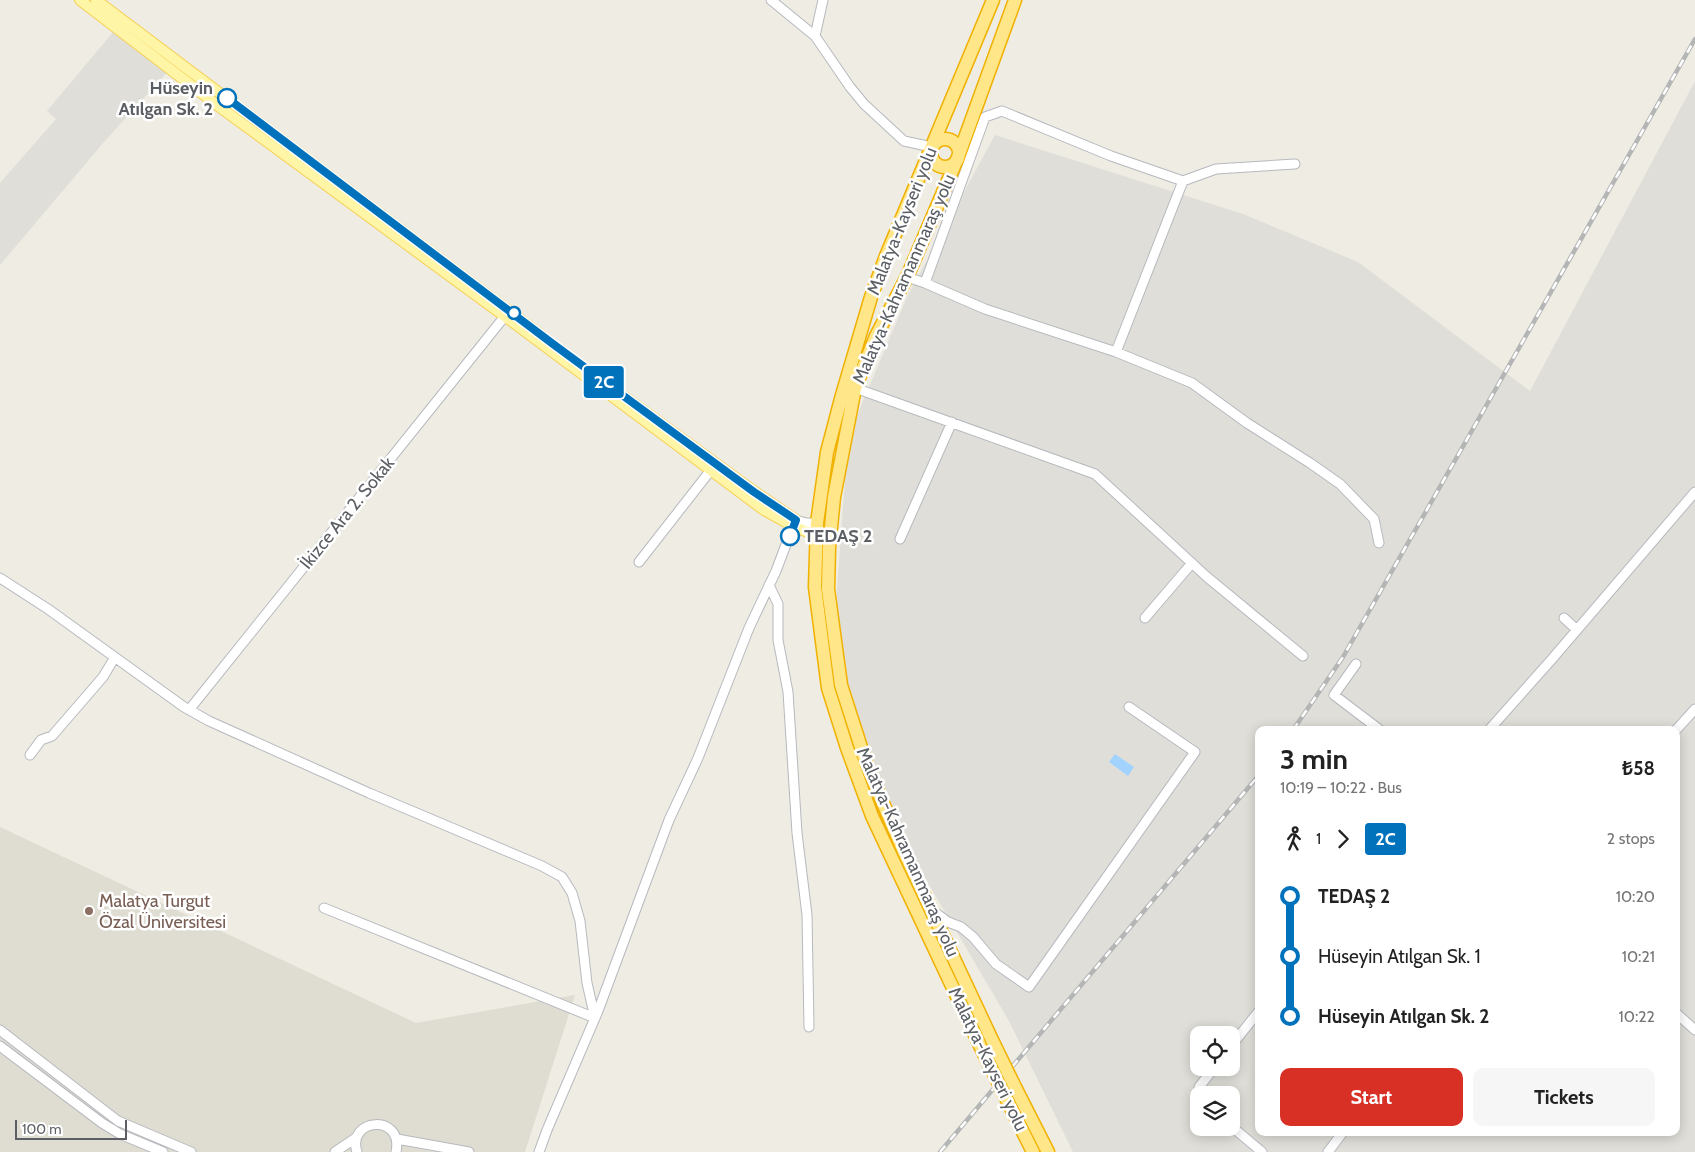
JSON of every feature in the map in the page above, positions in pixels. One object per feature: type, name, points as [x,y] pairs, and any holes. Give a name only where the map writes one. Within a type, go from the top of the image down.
[{"type":"highway","name":"Malatya-Kayseri yolu","points":[[993,0],[886,256],[871,297],[827,452],[817,522],[815,587],[828,688],[847,748],[872,816],[984,1054],[1011,1093],[1033,1152]]},
{"type":"highway","name":"Malatya-Kahramanmaraş yolu","points":[[1015,0],[958,157],[906,277],[876,336],[855,388],[834,496],[829,548],[828,589],[840,685],[867,766],[904,852],[992,1040],[1011,1093],[1048,1152]]},
{"type":"highway","points":[[948,140],[956,144],[959,152],[958,157],[950,166],[941,166],[934,161],[932,147],[939,141],[948,140]]},
{"type":"main road","points":[[80,0],[225,111],[505,316],[713,467],[817,536]]},
{"type":"main road","points":[[96,0],[553,344],[713,467]]},
{"type":"street","points":[[815,36],[823,0]]},
{"type":"street","points":[[773,1],[815,36],[864,104],[904,141],[932,147]]},
{"type":"street","points":[[925,283],[985,117],[1002,111],[1111,156],[1183,181],[1216,169],[1295,164]]},
{"type":"street","points":[[1116,352],[1183,181]]},
{"type":"street","points":[[906,277],[925,283],[985,309],[1116,352],[1192,383],[1340,484],[1374,518],[1379,543]]},
{"type":"street","name":"İkizce Ara 2. Sokak","points":[[189,710],[505,316]]},
{"type":"street","points":[[855,388],[1096,474],[1192,563],[1303,656]]},
{"type":"street","points":[[900,539],[952,422]]},
{"type":"street","points":[[639,562],[713,467]]},
{"type":"street","points":[[1493,726],[1695,492]]},
{"type":"street","points":[[539,1152],[546,1130],[595,1018],[669,820],[698,758],[749,628],[795,523],[817,522]]},
{"type":"street","points":[[1145,618],[1192,563]]},
{"type":"street","points":[[0,578],[48,609],[189,710],[209,721],[369,793],[542,866],[562,877],[572,894],[580,921],[587,983],[595,1018]]},
{"type":"street","points":[[769,585],[778,604],[778,640],[788,692],[797,833],[807,915],[809,1027]]},
{"type":"street","points":[[1564,618],[1577,630]]},
{"type":"street","points":[[30,755],[41,740],[52,736],[103,677],[115,657]]},
{"type":"street","points":[[1356,664],[1334,695],[1375,726]]},
{"type":"street","points":[[932,910],[948,922],[961,927],[973,937],[996,964],[1029,987],[1195,752],[1130,707]]},
{"type":"street","points":[[1680,726],[1695,709]]},
{"type":"street","points":[[324,908],[595,1018]]},
{"type":"street","points":[[1240,1035],[1255,1016]]},
{"type":"street","points":[[1680,1017],[1695,1030]]},
{"type":"street","points":[[0,1030],[118,1121],[191,1152]]},
{"type":"street","points":[[0,1046],[102,1123],[120,1134],[163,1152]]},
{"type":"street","points":[[1200,1086],[1208,1076]]},
{"type":"street","points":[[335,1152],[357,1137],[363,1129],[369,1125],[376,1124],[388,1128],[396,1139],[396,1152]]},
{"type":"street","points":[[1240,1134],[1262,1152]]},
{"type":"street","points":[[1328,1152],[1340,1136]]},
{"type":"street","points":[[357,1137],[357,1152]]},
{"type":"street","points":[[396,1139],[469,1152]]},
{"type":"shaded area","points":[[119,25],[170,69],[104,142],[0,265],[0,183],[56,119],[47,111]]},
{"type":"shaded area","points":[[1695,81],[1695,1152],[1073,1152],[1009,1021],[910,852],[851,710],[836,604],[848,437],[907,297],[995,135],[1243,214],[1358,262],[1530,391]]},
{"type":"shaded area","name":"Malatya Turgut Özal Üniversitesi","points":[[0,827],[416,1023],[575,995],[525,1152],[0,1152]]},
{"type":"water","points":[[1115,754],[1134,767],[1128,776],[1109,762]]},
{"type":"railway","points":[[1296,726],[1343,657],[1695,39]]},
{"type":"railway","points":[[940,1152],[1255,780]]},
{"type":"bus line","name":"2C","points":[[227,98],[553,344],[754,492],[796,520],[790,536]]},
{"type":"place","name":"Hüseyin Atılgan Sk. 2","points":[[227,98]]},
{"type":"place","name":"TEDAŞ 2","points":[[790,536]]},
{"type":"place","name":"Malatya Turgut Özal Üniversitesi","points":[[89,911]]}]
